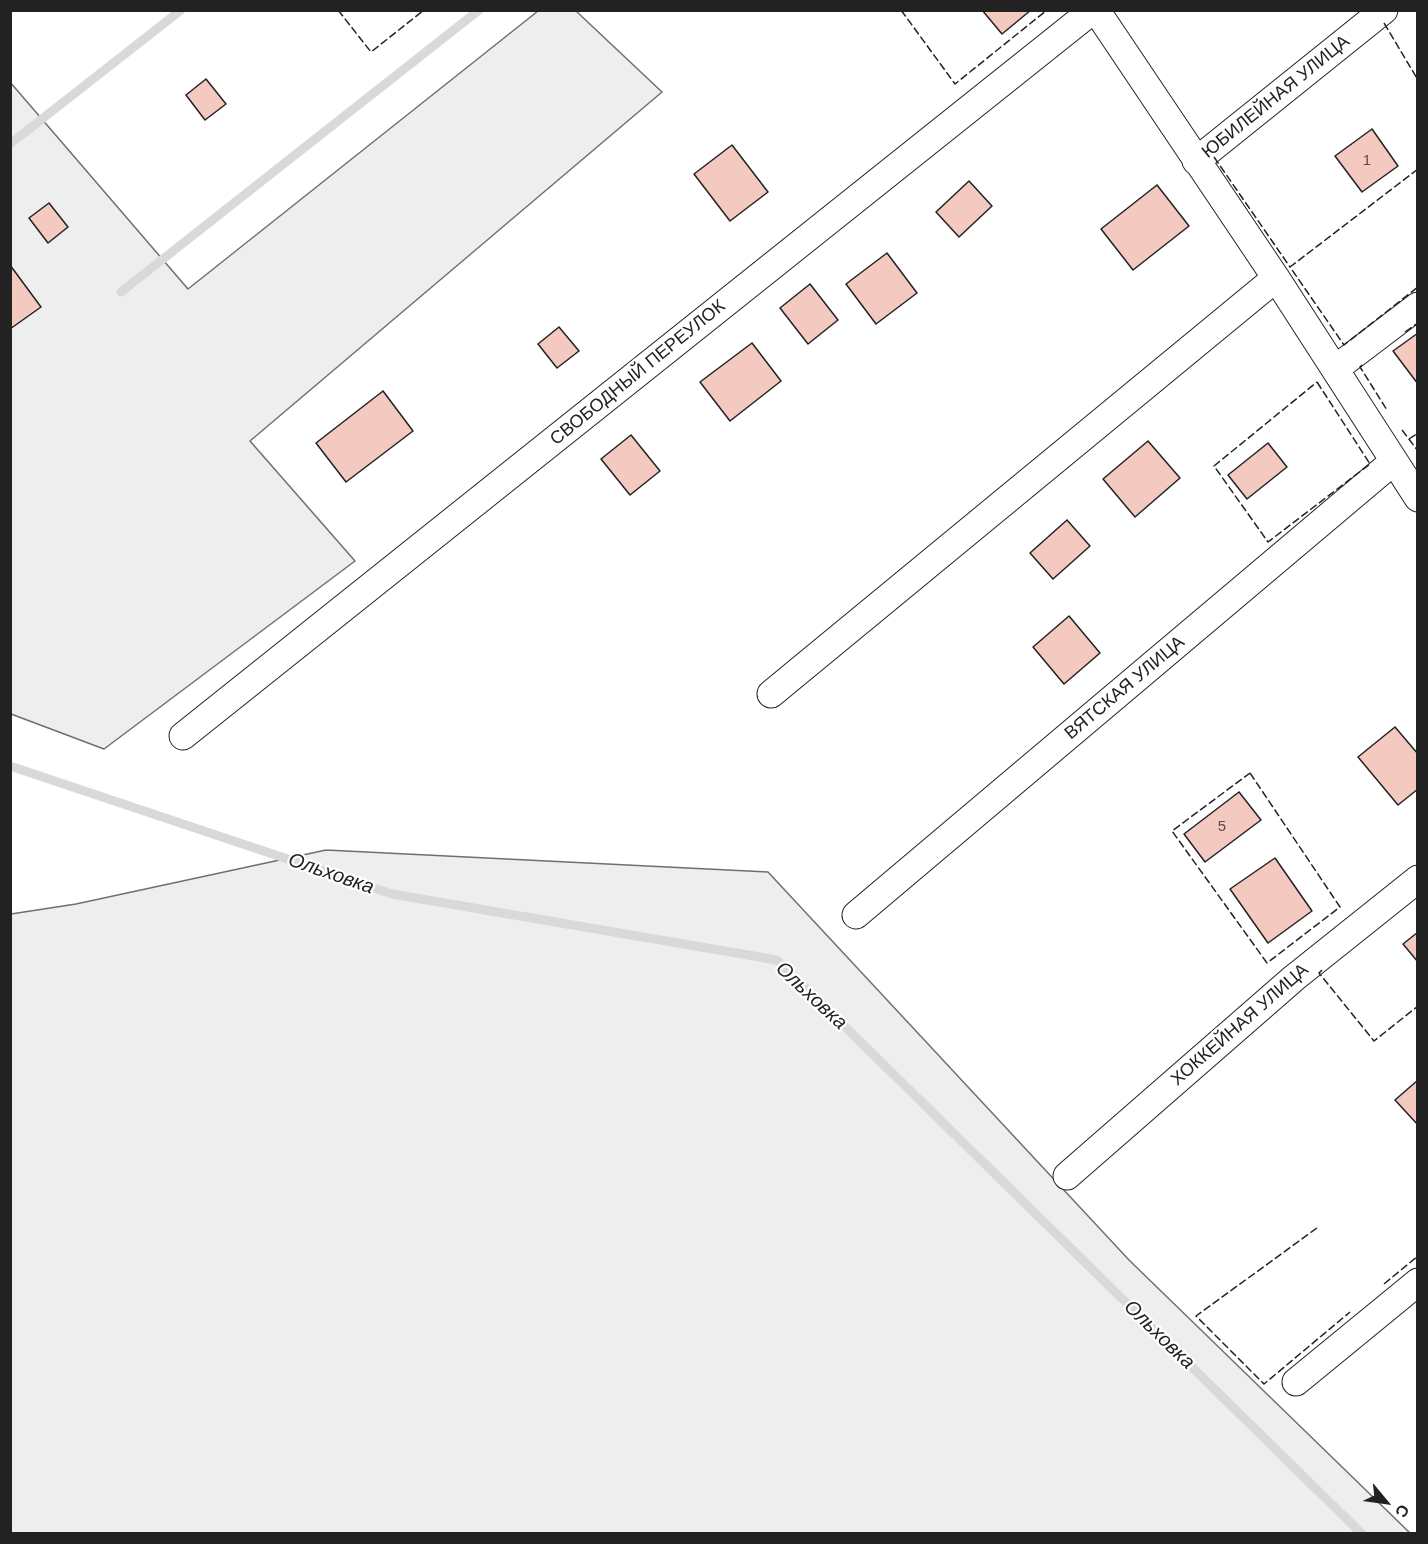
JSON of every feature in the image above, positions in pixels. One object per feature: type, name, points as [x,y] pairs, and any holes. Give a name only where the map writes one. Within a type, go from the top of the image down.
[{"type":"street","points":[[1094,10],[1276,278],[1418,498]]},
{"type":"street","name":"СВОБОДНЫЙ ПЕРЕУЛОК","points":[[183,736],[1094,10]]},
{"type":"street","name":"ЮБИЛЕЙНАЯ УЛИЦА","points":[[1196,161],[1384,10]]},
{"type":"street","points":[[771,694],[1276,278]]},
{"type":"street","points":[[1335,369],[1418,306]]},
{"type":"street","name":"ВЯТСКАЯ УЛИЦА","points":[[856,915],[1394,461]]},
{"type":"street","name":"ХОККЕЙНАЯ УЛИЦА","points":[[1067,1176],[1294,978],[1418,879]]},
{"type":"street","points":[[1296,1382],[1418,1282]]},
{"type":"shaded area","points":[[538,11],[576,11],[662,92],[250,441],[355,561],[104,749],[11,714],[10,82],[188,289]]},
{"type":"shaded area","points":[[326,850],[768,872],[1129,1260],[1410,1533],[11,1534],[11,914],[76,904]]},
{"type":"building","points":[[982,10],[1031,10],[1002,34]]},
{"type":"building","points":[[206,79],[226,104],[205,120],[186,95]]},
{"type":"building","points":[[1372,129],[1398,166],[1362,192],[1335,156]]},
{"type":"building","points":[[732,145],[768,192],[730,221],[694,174]]},
{"type":"building","points":[[969,181],[992,206],[959,237],[936,212]]},
{"type":"building","points":[[1157,185],[1189,226],[1133,270],[1101,229]]},
{"type":"building","points":[[49,203],[68,227],[48,243],[29,218]]},
{"type":"building","points":[[887,253],[917,293],[876,324],[846,284]]},
{"type":"building","points":[[10,265],[41,307],[10,329]]},
{"type":"building","points":[[810,284],[838,320],[808,344],[780,308]]},
{"type":"building","points":[[559,327],[579,351],[557,368],[538,344]]},
{"type":"building","points":[[1418,333],[1418,384],[1393,351]]},
{"type":"building","points":[[752,343],[781,381],[730,421],[700,382]]},
{"type":"building","points":[[383,391],[413,431],[346,482],[316,443]]},
{"type":"building","points":[[631,435],[660,471],[630,495],[601,459]]},
{"type":"building","points":[[1148,441],[1180,478],[1135,517],[1103,479]]},
{"type":"building","points":[[1268,443],[1287,467],[1247,499],[1228,475]]},
{"type":"building","points":[[1067,520],[1090,546],[1053,579],[1030,553]]},
{"type":"building","points":[[1069,616],[1100,653],[1064,684],[1033,647]]},
{"type":"building","points":[[1395,727],[1418,754],[1418,789],[1398,805],[1358,757]]},
{"type":"building","points":[[1239,792],[1261,820],[1205,862],[1184,834]]},
{"type":"building","points":[[1275,858],[1312,911],[1268,943],[1230,889]]},
{"type":"building","points":[[1418,932],[1418,962],[1403,944]]},
{"type":"building","points":[[1418,1080],[1418,1125],[1395,1100]]},
{"type":"waterway","points":[[10,144],[181,10]]},
{"type":"waterway","points":[[121,292],[479,10]]},
{"type":"waterway","name":"Ольховка","points":[[10,766],[392,894],[777,960],[1362,1534]]},
{"type":"fence","points":[[338,10],[371,52],[424,10]]},
{"type":"fence","points":[[901,10],[955,84],[1047,10]]},
{"type":"fence","points":[[1384,23],[1418,80]]},
{"type":"fence","points":[[1214,157],[1290,267]]},
{"type":"fence","points":[[1418,169],[1290,267],[1344,345],[1418,287]]},
{"type":"fence","points":[[1405,332],[1418,323]]},
{"type":"fence","points":[[1362,365],[1360,367],[1387,410]]},
{"type":"fence","points":[[1317,382],[1370,464],[1268,542],[1214,466],[1317,382]]},
{"type":"fence","points":[[1402,430],[1418,451]]},
{"type":"fence","points":[[1409,439],[1418,433]]},
{"type":"fence","points":[[1250,773],[1340,907],[1267,963],[1172,831],[1250,773]]},
{"type":"fence","points":[[1322,970],[1319,973],[1374,1041],[1418,1006]]},
{"type":"fence","points":[[1317,1228],[1196,1316],[1264,1384],[1350,1312]]},
{"type":"fence","points":[[1384,1284],[1418,1256]]}]
